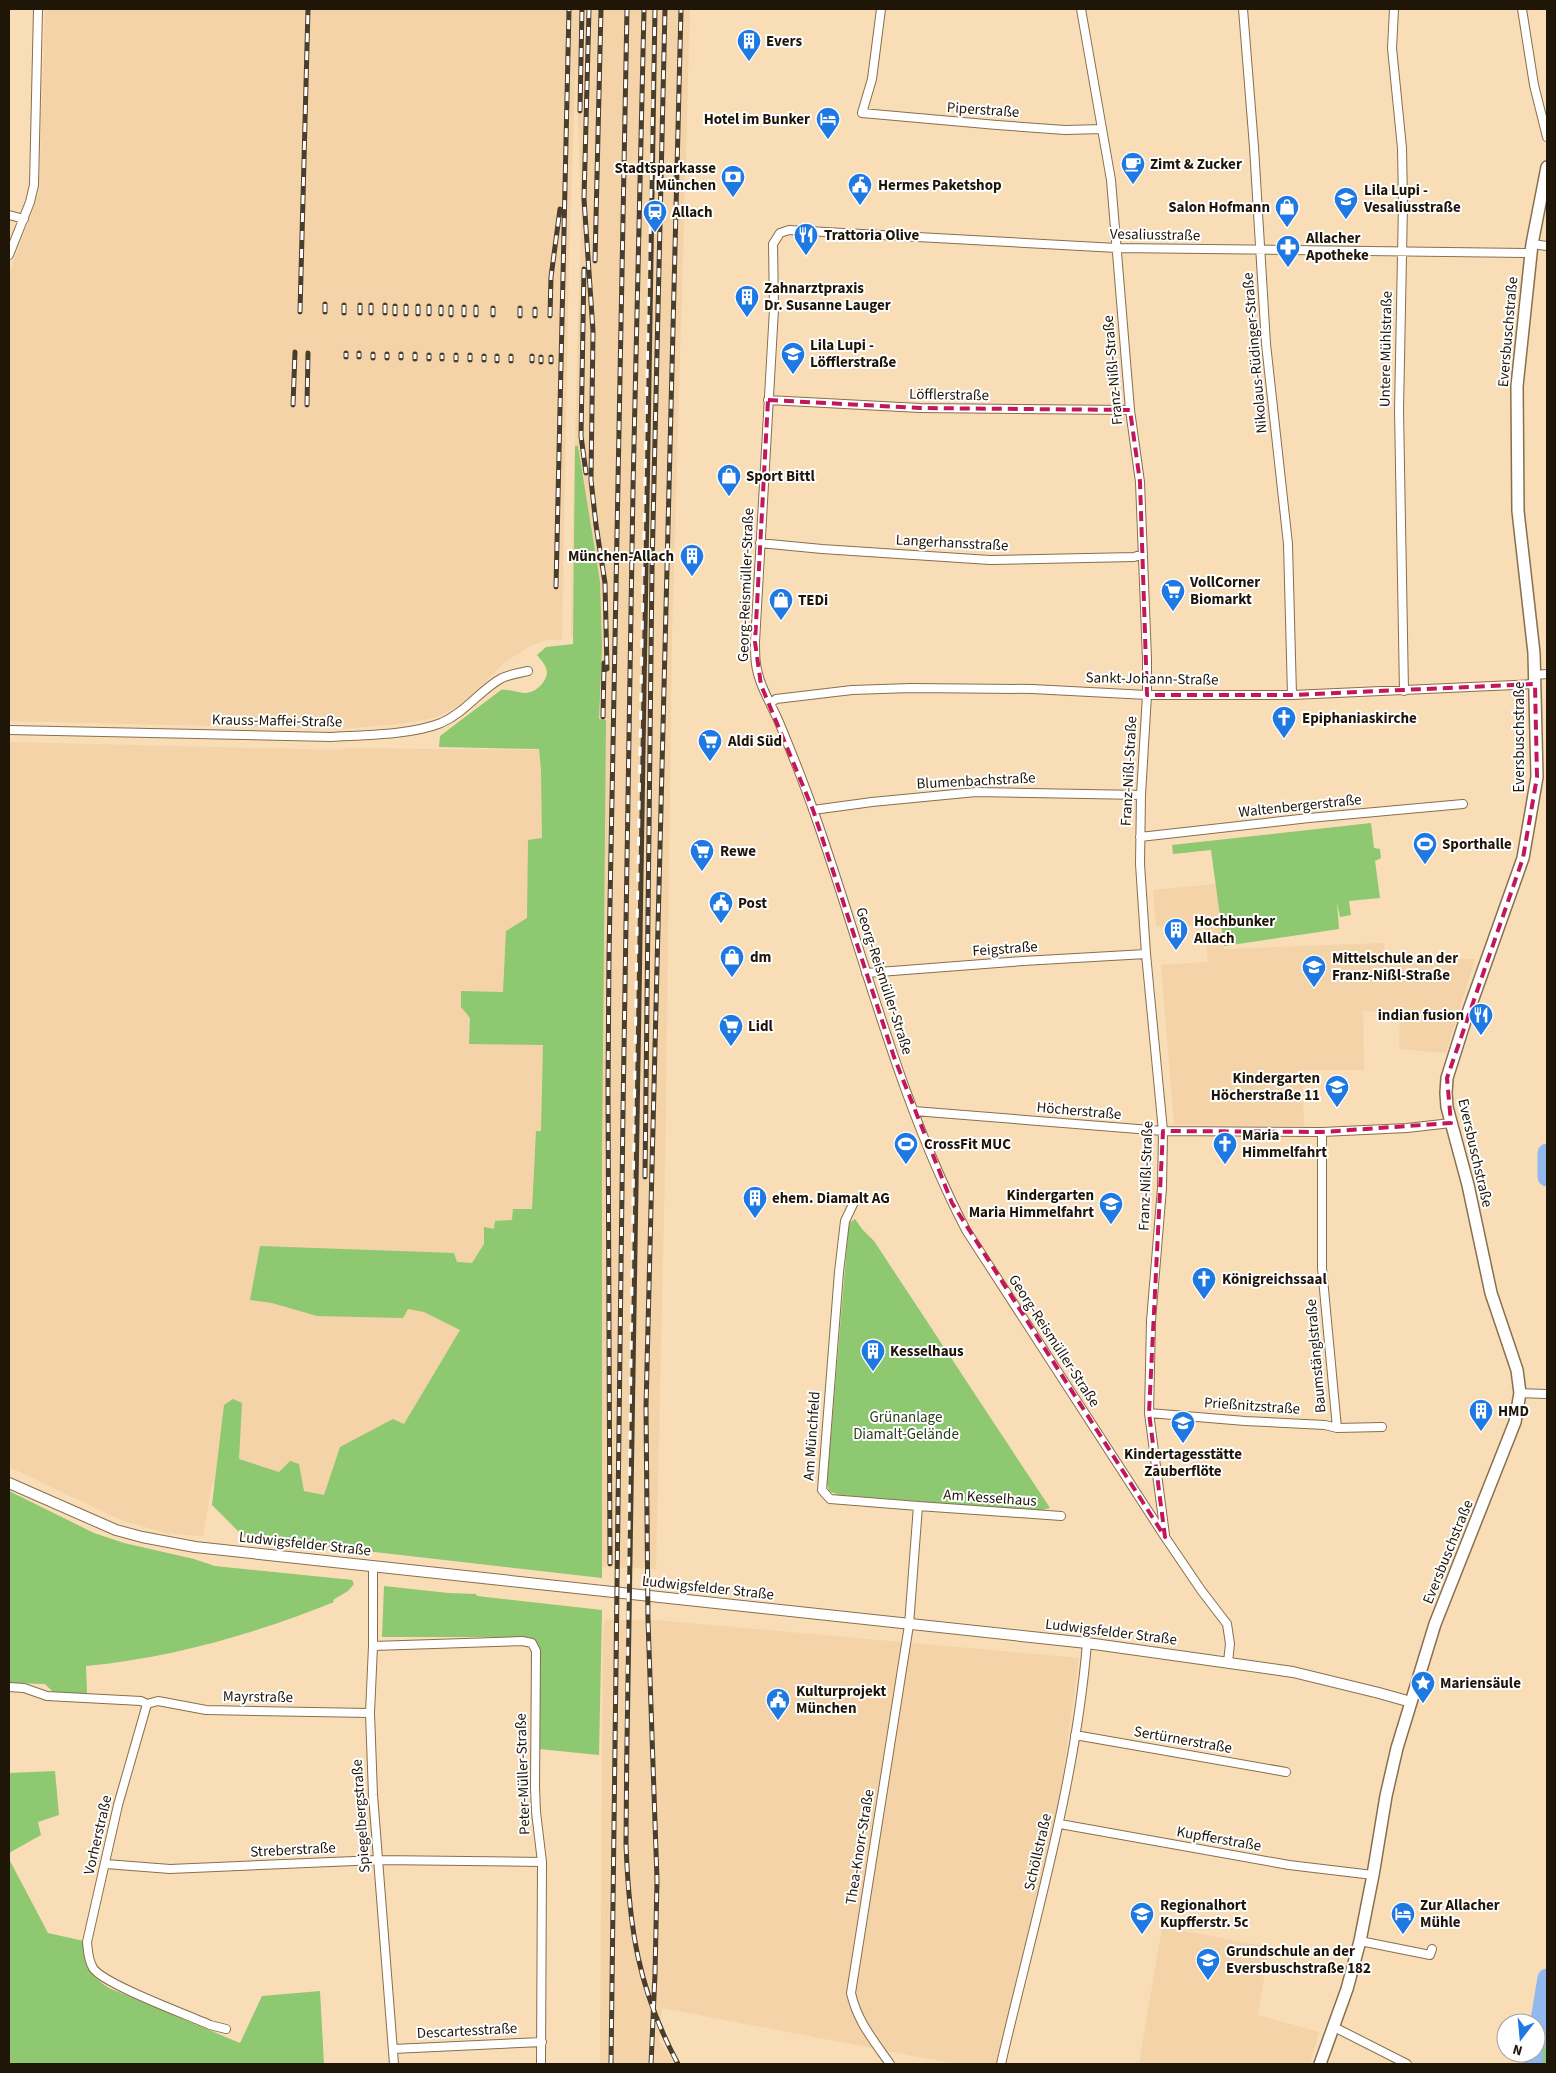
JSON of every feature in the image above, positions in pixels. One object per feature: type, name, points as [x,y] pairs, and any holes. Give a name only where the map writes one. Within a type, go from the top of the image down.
[{"type":"main road","name":"Eversbuschstraße","points":[[1320,2064],[1334,2027],[1360,1941],[1386,1796],[1410,1702],[1435,1624],[1509,1439],[1515,1422],[1520,1393],[1518,1370],[1490,1293],[1468,1185],[1446,1100],[1447,1078],[1464,1024],[1523,858],[1537,777],[1535,680],[1518,511],[1518,366],[1531,248],[1547,167]]},
{"type":"street","points":[[9,255],[30,202],[34,186],[38,9]]},
{"type":"street","name":"Piperstraße","points":[[880,9],[872,79],[862,113],[1065,130],[1102,128]]},
{"type":"street","name":"Franz-Nißl-Straße","points":[[1081,9],[1110,180],[1130,410],[1140,482],[1147,695],[1140,795],[1140,837],[1146,954],[1163,1131],[1162,1188],[1151,1321],[1149,1413],[1165,1537]]},
{"type":"street","name":"Nikolaus-Rüdinger-Straße","points":[[1243,9],[1266,344],[1288,544],[1292,695]]},
{"type":"street","name":"Untere Mühlstraße","points":[[1394,9],[1392,48],[1402,148],[1403,204],[1399,410],[1404,691]]},
{"type":"street","points":[[1522,9],[1534,85],[1547,137]]},
{"type":"street","points":[[9,215],[24,218]]},
{"type":"street","name":"Vesaliusstraße","points":[[780,233],[789,230],[1117,248],[1401,251],[1547,246]]},
{"type":"street","name":"Georg-Reismüller-Straße","points":[[780,233],[774,244],[774,309],[755,642],[756,665],[761,685],[771,703],[813,810],[841,888],[866,973],[894,1057],[952,1203],[966,1230],[1165,1537],[1227,1624],[1230,1644],[1228,1662]]},
{"type":"street","name":"Löfflerstraße","points":[[768,400],[920,408],[1130,410]]},
{"type":"street","name":"Langerhansstraße","points":[[760,543],[990,560],[1134,557],[1143,554]]},
{"type":"street","name":"Krauss-Maffei-Straße","points":[[9,730],[331,738],[380,734],[425,728],[440,723],[460,713],[501,678],[528,671]]},
{"type":"street","name":"Sankt-Johann-Straße","points":[[771,703],[776,699],[852,690],[910,688],[1032,689],[1147,695],[1292,695],[1404,691],[1535,680],[1547,674]]},
{"type":"street","name":"Blumenbachstraße","points":[[813,810],[976,792],[1140,795]]},
{"type":"street","name":"Waltenbergerstraße","points":[[1140,837],[1309,818],[1463,804]]},
{"type":"street","name":"Feigstraße","points":[[866,973],[1146,954]]},
{"type":"street","name":"Höcherstraße","points":[[914,1111],[1163,1131],[1322,1132],[1407,1128],[1451,1123]]},
{"type":"street","name":"Baumstänglstraße","points":[[1322,1132],[1322,1268],[1337,1428]]},
{"type":"street","name":"Am Münchfeld","points":[[856,1198],[845,1221],[839,1272],[822,1490],[830,1499],[918,1506]]},
{"type":"street","points":[[1520,1393],[1547,1394]]},
{"type":"street","name":"Prießnitzstraße","points":[[1149,1413],[1325,1425],[1337,1428],[1382,1427]]},
{"type":"street","name":"Ludwigsfelder Straße","points":[[9,1483],[92,1520],[142,1538],[212,1550],[1087,1644],[1293,1672],[1410,1702]]},
{"type":"street","points":[[909,1625],[918,1506]]},
{"type":"street","name":"Am Kesselhaus","points":[[918,1506],[1061,1516]]},
{"type":"street","name":"Spiegelbergstraße","points":[[373,1566],[373,1646],[370,1713],[373,1795],[394,2064]]},
{"type":"street","name":"Thea-Knorr-Straße","points":[[890,2064],[860,2021],[854,2007],[852,1993],[909,1625]]},
{"type":"street","name":"Peter-Müller-Straße","points":[[373,1646],[522,1641],[532,1643],[536,1651],[534,1698],[536,1812],[542,1862],[541,2064]]},
{"type":"street","name":"Schöllstraße","points":[[1001,2064],[1060,1824],[1075,1735],[1087,1644]]},
{"type":"street","points":[[9,1687],[24,1688],[47,1696],[141,1701],[147,1704]]},
{"type":"street","name":"Mayrstraße","points":[[147,1704],[158,1700],[206,1710],[370,1713]]},
{"type":"street","name":"Vorherstraße","points":[[147,1704],[118,1805],[87,1942],[88,1956],[93,1969],[108,1981],[210,2025],[226,2029]]},
{"type":"street","name":"Sertürnerstraße","points":[[1075,1735],[1286,1772]]},
{"type":"street","name":"Kupfferstraße","points":[[1060,1824],[1289,1865],[1373,1875]]},
{"type":"street","name":"Streberstraße","points":[[106,1864],[170,1870],[378,1860],[542,1862]]},
{"type":"street","points":[[1360,1941],[1430,1955],[1432,1949]]},
{"type":"street","points":[[1334,2027],[1407,2064]]},
{"type":"street","name":"Descartesstraße","points":[[392,2049],[542,2042]]},
{"type":"highlighted area","points":[[768,400],[920,408],[1130,410],[1140,482],[1147,695],[1292,695],[1535,684],[1537,733],[1537,777],[1523,858],[1447,1078],[1451,1123],[1322,1132],[1163,1131],[1149,1413],[1165,1537],[952,1203],[894,1057],[813,810],[761,685],[755,642]]},
{"type":"shaded area","points":[[45,9],[690,9],[672,637],[665,1166],[656,1569],[602,1567],[576,637],[571,635],[581,213],[576,60],[569,258],[562,640],[547,640],[532,645],[505,662],[467,699],[445,713],[430,719],[401,724],[340,729],[9,721],[9,274],[39,193]]},
{"type":"shaded area","points":[[9,742],[343,750],[344,748],[544,750],[547,1216],[401,1429],[331,1509],[212,1483],[203,1536],[169,1534],[121,1520],[9,1467]]},
{"type":"shaded area","name":"Mittelschule an der Franz-Nißl-Straße","points":[[1216,884],[1224,949],[1384,943],[1385,959],[1475,959],[1446,1053],[1399,1049],[1400,1012],[1363,1011],[1364,1070],[1302,1070],[1304,1126],[1174,1125],[1161,965],[1208,962],[1205,925],[1156,927],[1153,890]]},
{"type":"shaded area","points":[[605,1620],[655,1620],[1079,1658],[1056,1824],[996,2064],[956,2064],[662,2008],[659,2041],[675,2064],[600,2064],[603,1629]]},
{"type":"shaded area","name":"Grundschule an der Eversbuschstraße 182","points":[[1162,1927],[1269,1947],[1258,2015],[1319,2032],[1310,2064],[1139,2064]]},
{"type":"green space","points":[[575,446],[578,446],[600,582],[602,647],[599,719],[606,720],[602,1153],[602,1578],[244,1537],[212,1505],[224,1405],[233,1399],[242,1403],[239,1459],[279,1472],[290,1461],[299,1464],[304,1491],[324,1495],[340,1447],[393,1419],[404,1424],[460,1330],[424,1312],[408,1309],[403,1318],[317,1316],[272,1303],[250,1300],[260,1246],[454,1253],[457,1262],[472,1263],[484,1244],[484,1227],[494,1229],[495,1221],[512,1220],[513,1209],[532,1209],[536,1131],[541,1131],[543,1045],[469,1044],[470,1018],[461,1007],[461,991],[503,992],[506,931],[527,918],[528,840],[542,838],[539,749],[439,747],[440,736],[501,690],[529,693],[539,687],[545,680],[547,670],[537,655],[546,647],[573,644]]},
{"type":"green space","points":[[1371,823],[1374,848],[1380,849],[1381,858],[1375,861],[1380,898],[1349,901],[1351,915],[1340,917],[1337,903],[1339,929],[1224,946],[1211,850],[1173,854],[1172,845]]},
{"type":"green space","name":"Grünanlage Diamalt-Gelände","points":[[855,1219],[874,1241],[1050,1508],[1038,1511],[839,1495],[829,1491],[827,1483],[848,1233],[849,1223]]},
{"type":"green space","points":[[9,1491],[94,1533],[124,1543],[194,1559],[215,1566],[352,1580],[354,1584],[348,1591],[333,1600],[334,1602],[243,1634],[181,1651],[86,1666],[87,1693],[54,1693],[45,1684],[9,1683]]},
{"type":"green space","points":[[384,1586],[476,1594],[477,1596],[602,1610],[599,1755],[539,1749],[539,1646],[529,1637],[382,1637]]},
{"type":"green space","points":[[55,1771],[59,1815],[38,1822],[41,1835],[9,1853],[9,1773]]},
{"type":"green space","points":[[9,1859],[48,1933],[84,1941],[84,1957],[88,1969],[109,1988],[240,2043],[262,1996],[320,1991],[324,2064],[9,2064]]},
{"type":"green space","points":[[1547,1993],[1547,2064],[1535,2064],[1546,2063],[1546,2013],[1544,2013]]},
{"type":"waterway","points":[[1547,1153],[1547,1177]]},
{"type":"waterway","points":[[1541,2013],[1547,1978]]},
{"type":"railway","points":[[300,312],[308,9]]},
{"type":"railway","points":[[556,587],[569,9]]},
{"type":"railway","points":[[580,111],[582,9]]},
{"type":"railway","points":[[589,9],[584,199],[593,331],[591,480],[605,583],[607,669]]},
{"type":"railway","points":[[595,261],[601,9]]},
{"type":"railway","points":[[610,1564],[609,956],[627,9]]},
{"type":"railway","points":[[611,2064],[633,488],[644,9]]},
{"type":"railway","points":[[655,9],[637,926],[626,1844],[630,1903],[638,1957],[653,2010],[678,2064]]},
{"type":"railway","points":[[645,1177],[652,568],[665,9]]},
{"type":"railway","points":[[651,2064],[657,1880],[648,1620],[646,1407],[681,9]]},
{"type":"railway","points":[[550,316],[551,277],[560,209]]},
{"type":"railway","points":[[584,269],[581,436],[586,473]]},
{"type":"railway","points":[[325,304],[325,312]]},
{"type":"railway","points":[[344,305],[344,313]]},
{"type":"railway","points":[[360,305],[360,313]]},
{"type":"railway","points":[[371,305],[371,313]]},
{"type":"railway","points":[[385,305],[385,313]]},
{"type":"railway","points":[[395,306],[395,314]]},
{"type":"railway","points":[[406,306],[406,314]]},
{"type":"railway","points":[[418,306],[418,314]]},
{"type":"railway","points":[[429,306],[429,314]]},
{"type":"railway","points":[[441,307],[441,314]]},
{"type":"railway","points":[[451,307],[451,315]]},
{"type":"railway","points":[[464,307],[464,315]]},
{"type":"railway","points":[[476,307],[476,315]]},
{"type":"railway","points":[[493,308],[493,315]]},
{"type":"railway","points":[[520,308],[520,316]]},
{"type":"railway","points":[[535,309],[535,316]]},
{"type":"railway","points":[[293,405],[295,352]]},
{"type":"railway","points":[[307,405],[308,353]]},
{"type":"railway","points":[[415,354],[415,359]]},
{"type":"railway","points":[[456,355],[456,360]]},
{"type":"railway","points":[[470,355],[470,360]]},
{"type":"railway","points":[[497,356],[497,361]]},
{"type":"railway","points":[[511,356],[511,361]]},
{"type":"railway","points":[[532,356],[532,361]]},
{"type":"railway","points":[[541,357],[541,362]]},
{"type":"railway","points":[[551,357],[551,362]]},
{"type":"railway","points":[[603,717],[604,663]]},
{"type":"place","name":"Evers","points":[[749,62]]},
{"type":"place","name":"Hotel im Bunker","points":[[828,140]]},
{"type":"place","name":"Zimt & Zucker","points":[[1133,185]]},
{"type":"place","name":"Stadtsparkasse München","points":[[733,198]]},
{"type":"place","name":"Hermes Paketshop","points":[[860,206]]},
{"type":"place","name":"Lila Lupi - Vesaliusstraße","points":[[1346,220]]},
{"type":"place","name":"Salon Hofmann","points":[[1287,228]]},
{"type":"place","name":"Allach","points":[[655,233]]},
{"type":"place","name":"Trattoria Olive","points":[[806,256]]},
{"type":"place","name":"Allacher Apotheke","points":[[1288,268]]},
{"type":"place","name":"Zahnarztpraxis Dr. Susanne Lauger","points":[[747,318]]},
{"type":"place","name":"Lila Lupi - Löfflerstraße","points":[[793,375]]},
{"type":"place","name":"Sport Bittl","points":[[729,497]]},
{"type":"place","name":"München-Allach","points":[[692,577]]},
{"type":"place","name":"VollCorner Biomarkt","points":[[1173,612]]},
{"type":"place","name":"TEDi","points":[[781,621]]},
{"type":"place","name":"Epiphaniaskirche","points":[[1284,739]]},
{"type":"place","name":"Aldi Süd","points":[[710,762]]},
{"type":"place","name":"Sporthalle","points":[[1425,865]]},
{"type":"place","name":"Rewe","points":[[702,872]]},
{"type":"place","name":"Post","points":[[721,924]]},
{"type":"place","name":"Hochbunker Allach","points":[[1176,951]]},
{"type":"place","name":"dm","points":[[732,978]]},
{"type":"place","name":"Mittelschule an der Franz-Nißl-Straße","points":[[1314,988]]},
{"type":"place","name":"indian fusion","points":[[1481,1036]]},
{"type":"place","name":"Lidl","points":[[731,1047]]},
{"type":"place","name":"Kindergarten Höcherstraße 11","points":[[1337,1108]]},
{"type":"place","name":"CrossFit MUC","points":[[906,1165]]},
{"type":"place","name":"Maria Himmelfahrt","points":[[1225,1165]]},
{"type":"place","name":"ehem. Diamalt AG","points":[[755,1219]]},
{"type":"place","name":"Kindergarten Maria Himmelfahrt","points":[[1111,1225]]},
{"type":"place","name":"Königreichssaal","points":[[1204,1300]]},
{"type":"place","name":"Kesselhaus","points":[[873,1372]]},
{"type":"place","name":"HMD","points":[[1481,1432]]},
{"type":"place","name":"Kindertagesstätte Zauberflöte","points":[[1183,1444]]},
{"type":"place","name":"Mariensäule","points":[[1423,1704]]},
{"type":"place","name":"Kulturprojekt München","points":[[778,1721]]},
{"type":"place","name":"Regionalhort Kupfferstr. 5c","points":[[1142,1935]]},
{"type":"place","name":"Zur Allacher Mühle","points":[[1403,1935]]},
{"type":"place","name":"Grundschule an der Eversbuschstraße 182","points":[[1208,1981]]}]
